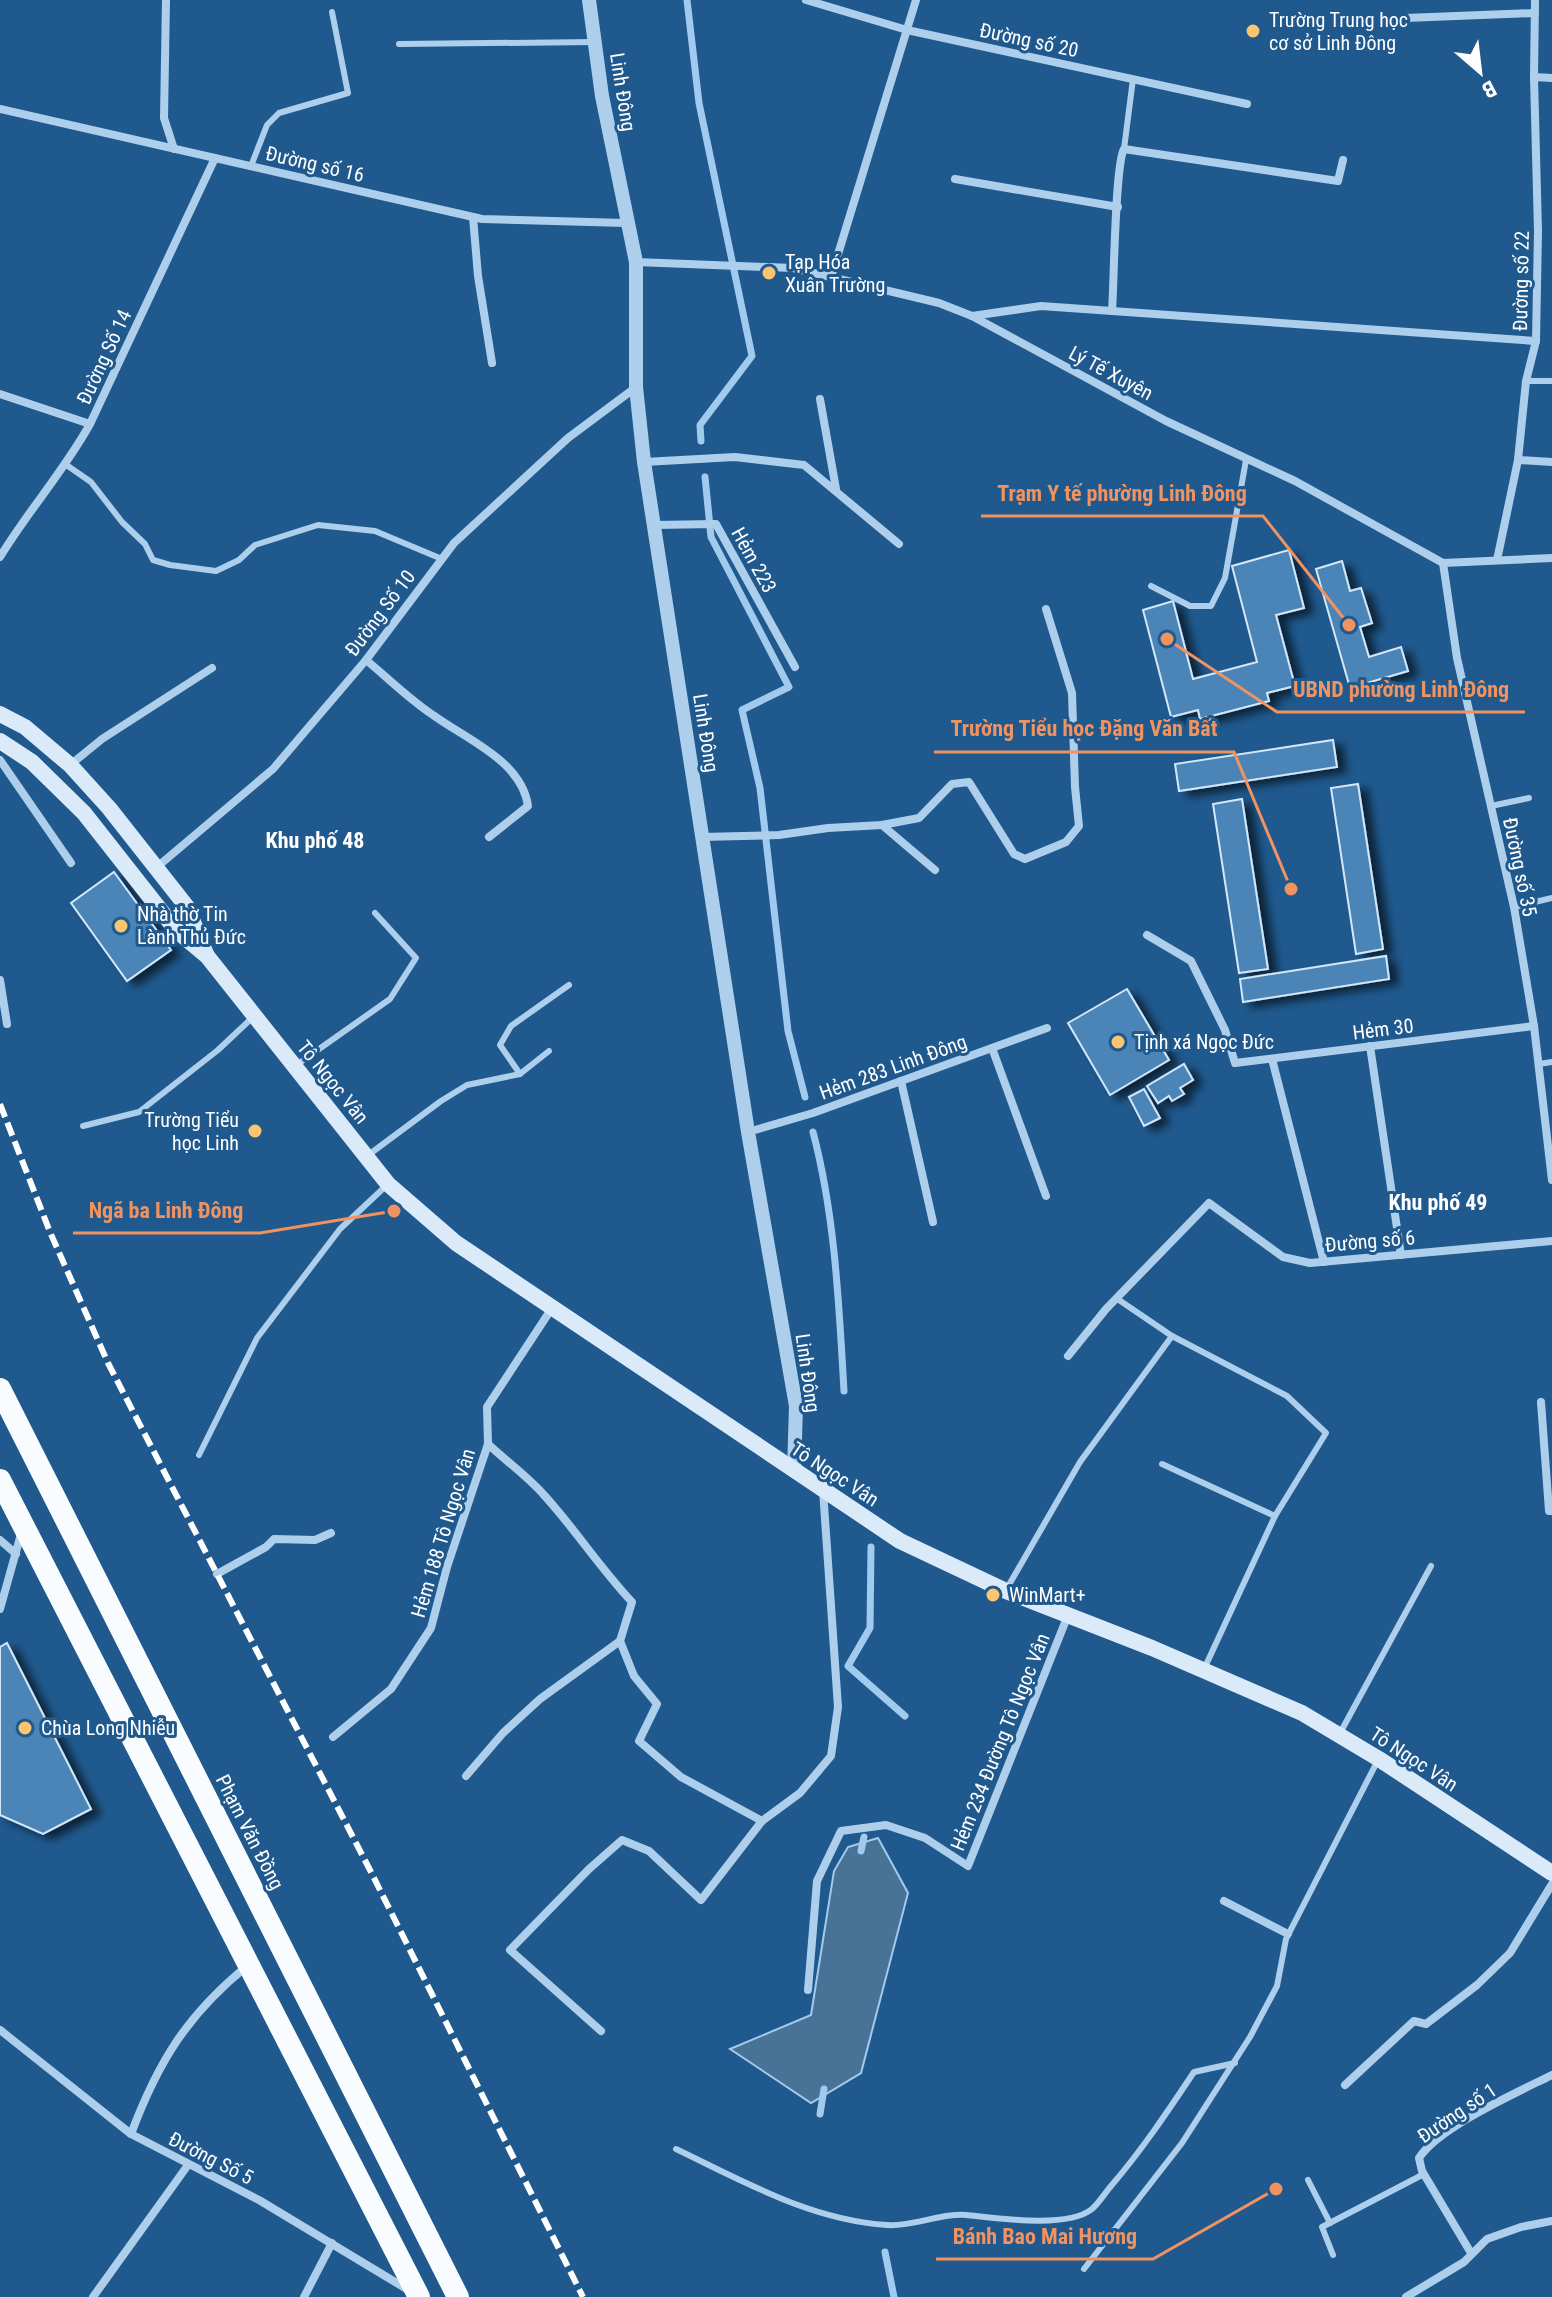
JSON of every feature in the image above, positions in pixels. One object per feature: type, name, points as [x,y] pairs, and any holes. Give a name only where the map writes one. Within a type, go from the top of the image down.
[{"type":"highway","name":"Phạm Văn Đồng","points":[[0,1389],[458,2297]]},
{"type":"highway","points":[[0,1480],[419,2297]]},
{"type":"main road","name":"Tô Ngọc Vân","points":[[0,714],[25,727],[70,765],[187,907],[207,956]]},
{"type":"main road","name":"Tô Ngọc Vân","points":[[0,741],[32,762],[84,813],[176,930],[207,956],[388,1184],[456,1243],[900,1541],[1006,1591],[1302,1713],[1379,1759],[1552,1873]]},
{"type":"street","points":[[166,0],[164,118],[174,149]]},
{"type":"street","name":"Linh Đông","points":[[589,0],[626,223],[636,262],[636,387],[644,462],[748,1132],[796,1406],[794,1471]]},
{"type":"street","name":"Đường số 20","points":[[806,0],[907,30],[1247,104]]},
{"type":"street","points":[[831,277],[916,0]]},
{"type":"street","name":"Đường số 22","points":[[1497,560],[1518,460],[1526,381],[1536,341],[1535,0]]},
{"type":"street","points":[[1405,18],[1535,13]]},
{"type":"street","points":[[1534,77],[1552,78]]},
{"type":"street","name":"Đường số 16","points":[[0,109],[473,217],[626,223]]},
{"type":"street","points":[[1112,311],[1121,153],[1124,149],[1338,181],[1343,160]]},
{"type":"street","name":"Đường Số 14","points":[[0,557],[22,519],[65,464],[90,424],[215,158]]},
{"type":"street","points":[[955,179],[1118,207]]},
{"type":"street","points":[[473,217],[478,276],[492,363]]},
{"type":"street","points":[[1538,231],[1552,232]]},
{"type":"street","name":"Lý Tế Xuyên","points":[[636,262],[793,268],[939,303],[972,316],[1166,421],[1295,481],[1443,563]]},
{"type":"street","points":[[972,316],[1041,306],[1536,341]]},
{"type":"street","name":"Đường Số 10","points":[[157,867],[273,769],[366,660],[454,543],[568,438],[636,387]]},
{"type":"street","points":[[0,394],[90,424]]},
{"type":"street","points":[[820,399],[837,490]]},
{"type":"street","points":[[644,462],[735,457],[804,465],[899,544]]},
{"type":"street","points":[[1518,460],[1552,462]]},
{"type":"street","name":"Hẻm 223","points":[[654,525],[716,524],[795,667]]},
{"type":"street","points":[[1443,563],[1552,558]]},
{"type":"street","name":"Đường số 35","points":[[1443,563],[1457,658],[1514,907],[1534,1026],[1552,1180]]},
{"type":"street","points":[[702,837],[779,835],[882,825],[919,818],[952,784],[969,782],[1014,854],[1025,859],[1066,842],[1079,826],[1072,693],[1046,609]]},
{"type":"street","points":[[366,660],[431,714],[493,753],[526,791],[528,806],[489,837]]},
{"type":"street","points":[[70,765],[102,739],[212,668]]},
{"type":"street","points":[[0,760],[71,863]]},
{"type":"street","points":[[882,825],[935,870]]},
{"type":"street","name":"Hẻm 30","points":[[1147,935],[1191,961],[1225,1030],[1235,1063],[1534,1026]]},
{"type":"street","points":[[0,980],[7,1024]]},
{"type":"street","name":"Hẻm 283 Linh Đông","points":[[748,1132],[813,1113],[1047,1028]]},
{"type":"street","points":[[1370,1046],[1401,1255]]},
{"type":"street","points":[[992,1048],[1046,1196]]},
{"type":"street","points":[[1272,1059],[1324,1262]]},
{"type":"street","points":[[901,1081],[933,1222]]},
{"type":"street","name":"Đường số 6","points":[[1116,1298],[1209,1203],[1283,1257],[1310,1263],[1552,1241]]},
{"type":"street","points":[[1068,1356],[1116,1298]]},
{"type":"street","name":"Hẻm 188 Tô Ngọc Vân","points":[[333,1737],[391,1689],[431,1628],[447,1567],[488,1444],[487,1407],[552,1307]]},
{"type":"street","points":[[1541,1402],[1549,1511],[1552,1511]]},
{"type":"street","points":[[466,1776],[503,1733],[540,1699],[620,1641],[632,1602],[604,1572],[542,1493],[488,1444]]},
{"type":"street","points":[[601,2031],[510,1950],[589,1869],[622,1840],[649,1851],[701,1900],[762,1821],[800,1793],[831,1756],[838,1707],[823,1490]]},
{"type":"street","points":[[0,1609],[24,1525]]},
{"type":"street","points":[[217,1574],[266,1547],[274,1539],[315,1540],[331,1533]]},
{"type":"street","points":[[0,1540],[16,1554]]},
{"type":"street","name":"Hẻm 234 Đường Tô Ngọc Vân","points":[[808,1990],[817,1881],[841,1831],[886,1825],[925,1838],[968,1866],[1068,1615]]},
{"type":"street","points":[[620,1641],[634,1676],[657,1704],[639,1741],[681,1777],[762,1821]]},
{"type":"street","points":[[1345,2085],[1414,2021],[1426,2024],[1496,1968],[1510,1953],[1552,1884]]},
{"type":"street","points":[[1224,1901],[1288,1934]]},
{"type":"street","points":[[131,2134],[149,2085],[179,2035],[228,1981],[249,1964]]},
{"type":"street","name":"Đường Số 5","points":[[0,2030],[131,2134],[259,2200],[419,2297]]},
{"type":"street","name":"Đường số 1","points":[[1471,2253],[1424,2174],[1419,2158],[1426,2148],[1483,2110],[1552,2075]]},
{"type":"street","points":[[93,2297],[188,2165]]},
{"type":"street","points":[[1406,2297],[1464,2262],[1487,2239],[1521,2227],[1552,2221]]},
{"type":"street","points":[[304,2297],[332,2243]]},
{"type":"lane","points":[[251,166],[267,125],[279,113],[348,93],[332,12]]},
{"type":"lane","points":[[399,44],[594,42]]},
{"type":"lane","points":[[1124,149],[1133,79]]},
{"type":"lane","points":[[1526,381],[1552,381]]},
{"type":"lane","points":[[1151,586],[1190,606],[1211,606],[1225,578],[1246,460]]},
{"type":"lane","points":[[65,464],[91,482],[122,522],[145,544],[153,560],[170,565],[216,571],[239,560],[255,545],[318,525],[375,531],[442,559]]},
{"type":"lane","points":[[1491,806],[1529,798]]},
{"type":"lane","points":[[1514,907],[1552,898]]},
{"type":"lane","points":[[295,1066],[390,999],[416,958],[375,913]]},
{"type":"lane","points":[[520,1074],[500,1045],[511,1026],[569,985]]},
{"type":"lane","points":[[83,1126],[139,1112],[218,1050],[255,1016]]},
{"type":"lane","points":[[367,1156],[467,1085],[520,1074],[549,1051]]},
{"type":"lane","points":[[1539,1064],[1552,1062]]},
{"type":"lane","points":[[199,1455],[257,1338],[340,1229],[388,1184]]},
{"type":"lane","points":[[1116,1298],[1172,1336],[1287,1396],[1326,1433],[1275,1516],[1204,1671]]},
{"type":"lane","points":[[1006,1591],[1080,1462],[1172,1336]]},
{"type":"lane","points":[[1162,1464],[1275,1516]]},
{"type":"lane","points":[[1339,1735],[1431,1566]]},
{"type":"lane","points":[[1084,2269],[1182,2143],[1235,2063],[1277,1986],[1288,1934],[1379,1759]]},
{"type":"lane","points":[[676,2149],[790,2204],[840,2218],[889,2226],[961,2215],[1017,2221],[1070,2218],[1091,2210],[1158,2127],[1194,2072],[1235,2063]]},
{"type":"lane","points":[[1333,2255],[1322,2227],[1424,2174]]},
{"type":"lane","points":[[1308,2180],[1330,2223]]},
{"type":"water","points":[[878,1838],[908,1893],[861,2073],[811,2103],[730,2049],[811,2015],[834,1871],[848,1847]]},
{"type":"building","points":[[1289,550],[1304,608],[1276,615],[1295,686],[1267,693],[1269,701],[1200,719],[1198,710],[1171,717],[1143,610],[1173,601],[1193,679],[1257,662],[1232,566]]},
{"type":"building","points":[[1342,561],[1350,591],[1361,588],[1372,623],[1360,627],[1369,657],[1401,647],[1408,671],[1350,688],[1316,569]]},
{"type":"building","points":[[1333,740],[1337,767],[1179,791],[1175,764]]},
{"type":"building","points":[[1358,784],[1383,949],[1356,954],[1331,788]]},
{"type":"building","points":[[1242,799],[1268,969],[1239,973],[1213,804]]},
{"type":"building","name":"Nhà thờ Tin Lành Thủ Đức","points":[[114,872],[171,950],[127,981],[71,903]]},
{"type":"building","points":[[1386,956],[1389,979],[1243,1002],[1240,979]]},
{"type":"building","name":"Tịnh xá Ngọc Đức","points":[[1127,989],[1169,1060],[1110,1095],[1068,1023]]},
{"type":"building","points":[[1184,1064],[1193,1080],[1180,1088],[1184,1094],[1172,1101],[1169,1096],[1158,1103],[1147,1086]]},
{"type":"building","points":[[1144,1089],[1160,1118],[1144,1126],[1129,1097]]},
{"type":"building","name":"Chùa Long Nhiễu","points":[[7,1643],[91,1809],[43,1834],[0,1815],[0,1647]]},
{"type":"waterway","points":[[687,0],[699,103],[752,356],[700,425],[701,441]]},
{"type":"waterway","points":[[705,477],[711,537],[789,687],[742,710],[760,788],[788,1031],[805,1097]]},
{"type":"waterway","points":[[813,1132],[831,1228],[844,1391]]},
{"type":"waterway","points":[[871,1547],[870,1628],[848,1666],[905,1716]]},
{"type":"waterway","points":[[861,1851],[864,1837]]},
{"type":"waterway","points":[[820,2114],[824,2089]]},
{"type":"waterway","points":[[885,2252],[894,2297]]},
{"type":"railway","points":[[0,1104],[50,1232],[108,1363],[371,1872],[583,2297]]},
{"type":"place","name":"Trường Trung học cơ sở Linh Đông","points":[[1253,31]]},
{"type":"place","name":"Tạp Hóa Xuân Trường","points":[[769,273]]},
{"type":"place","name":"Trạm Y tế phường Linh Đông","points":[[1349,625]]},
{"type":"place","name":"UBND phường Linh Đông","points":[[1167,639]]},
{"type":"place","name":"Trường Tiểu học Đặng Văn Bất","points":[[1291,889]]},
{"type":"place","name":"Nhà thờ Tin Lành Thủ Đức","points":[[121,926]]},
{"type":"place","name":"Tịnh xá Ngọc Đức","points":[[1118,1042]]},
{"type":"place","name":"Trường Tiểu học Linh","points":[[255,1131]]},
{"type":"place","name":"Ngã ba Linh Đông","points":[[394,1211]]},
{"type":"place","name":"WinMart+","points":[[993,1595]]},
{"type":"place","name":"Chùa Long Nhiễu","points":[[25,1728]]},
{"type":"place","name":"Bánh Bao Mai Hương","points":[[1276,2189]]},
{"type":"district","name":"Khu phố 48","points":[[315,840]]},
{"type":"district","name":"Khu phố 49","points":[[1438,1202]]}]
